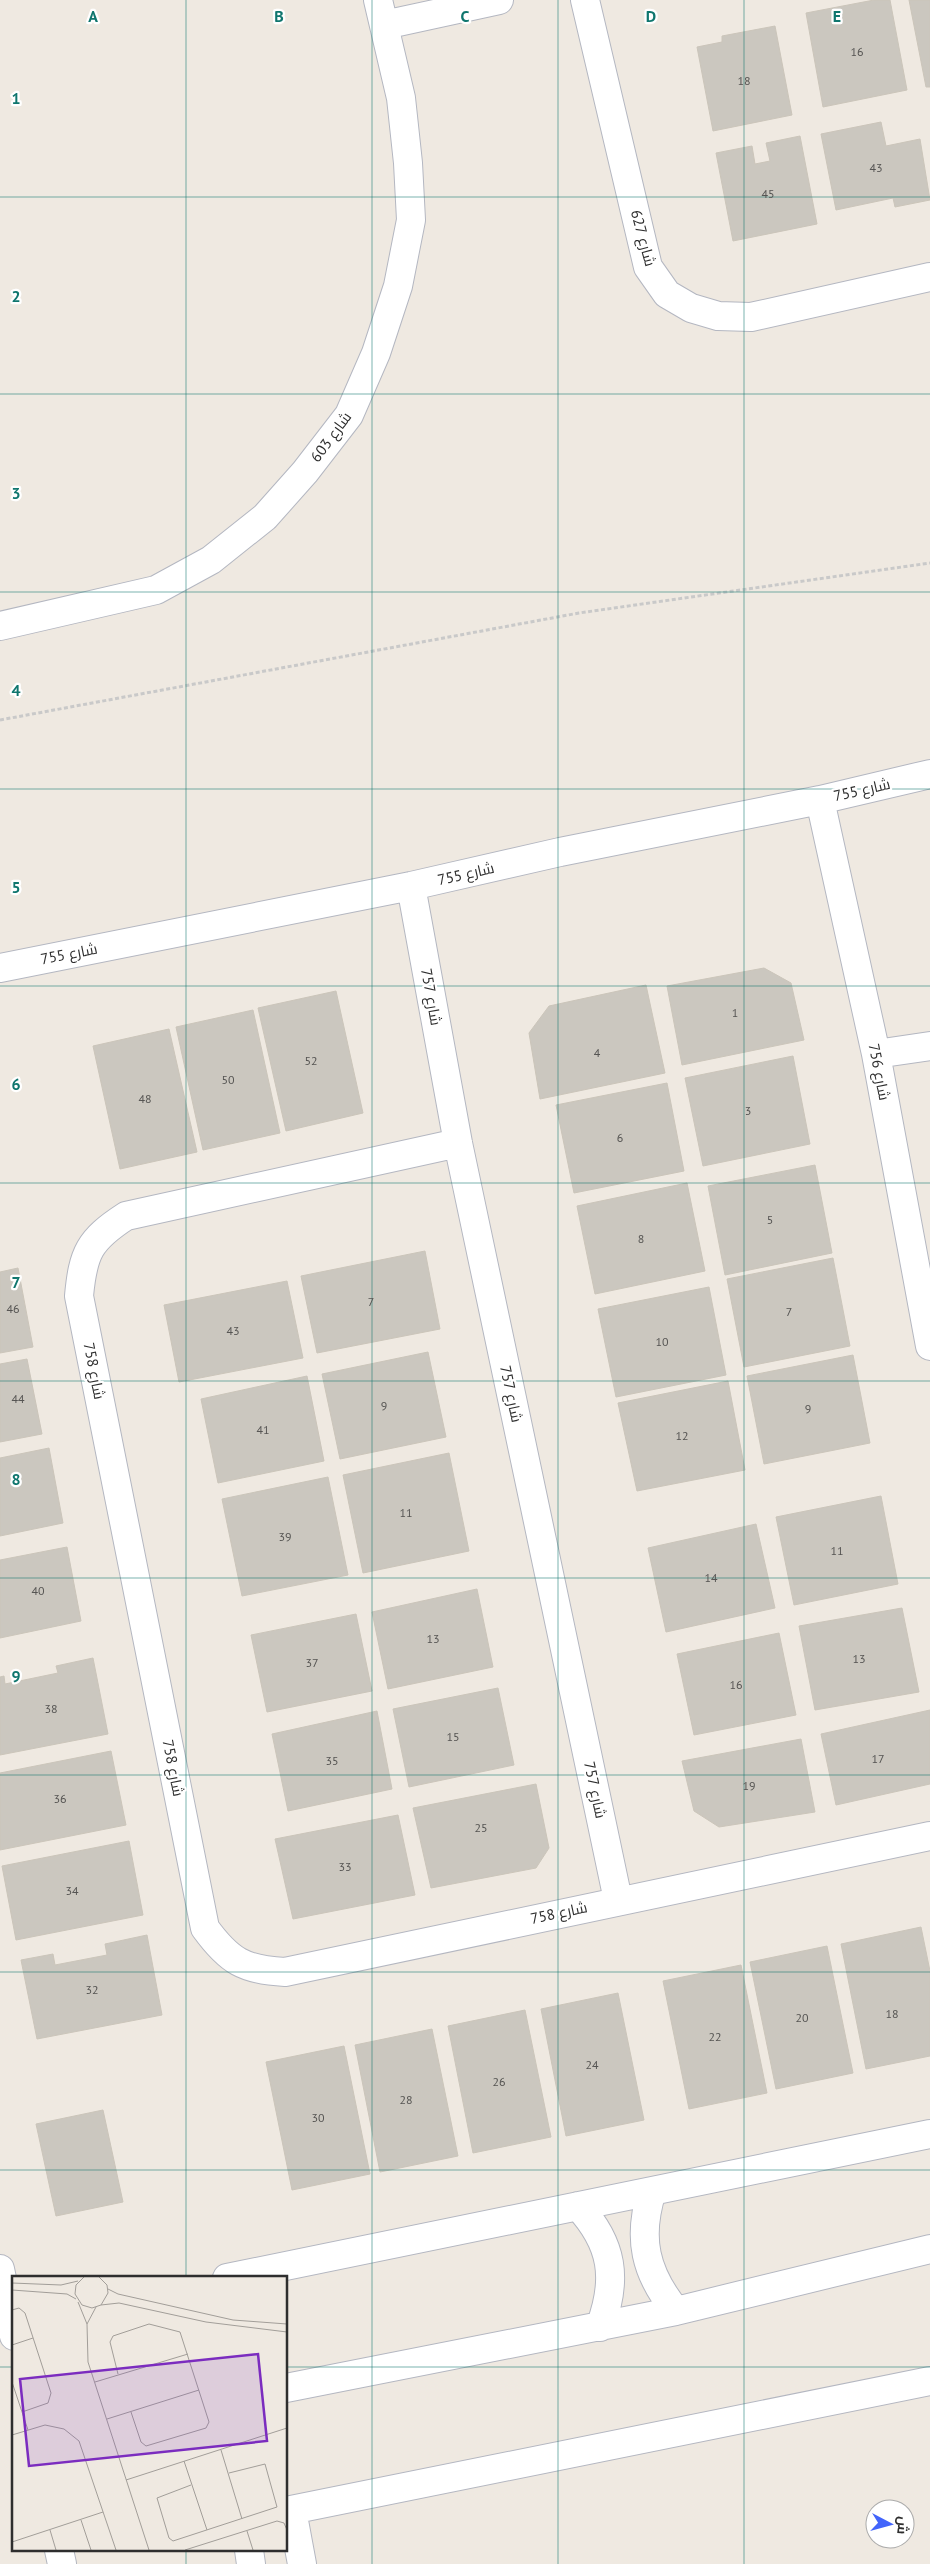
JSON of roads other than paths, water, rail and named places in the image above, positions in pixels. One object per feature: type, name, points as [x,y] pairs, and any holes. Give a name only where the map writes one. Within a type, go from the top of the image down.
[{"type":"street","points":[[381,12],[499,0]]},
{"type":"street","name":"شارع 627","points":[[585,0],[648,267],[667,294],[691,308],[718,316],[751,317],[930,277]]},
{"type":"street","name":"شارع 603","points":[[0,626],[156,590],[211,560],[265,517],[305,472],[349,415],[376,353],[395,294],[411,220],[408,163],[400,98],[381,12]]},
{"type":"street","name":"شارع 755","points":[[0,968],[411,886],[560,852],[820,800],[930,774]]},
{"type":"street","name":"شارع 756","points":[[820,800],[876,1054],[930,1346]]},
{"type":"street","name":"شارع 757","points":[[411,886],[458,1143],[618,1900]]},
{"type":"street","points":[[876,1054],[930,1046]]},
{"type":"street","name":"شارع 758","points":[[458,1143],[126,1216],[107,1229],[92,1244],[82,1268],[79,1296],[205,1928],[219,1947],[237,1962],[260,1971],[285,1972],[618,1900],[930,1836]]},
{"type":"street","points":[[237,2276],[930,2134]]},
{"type":"street","points":[[652,2191],[646,2210],[645,2249],[651,2272],[662,2293],[676,2311]]},
{"type":"street","points":[[578,2206],[593,2222],[603,2240],[610,2261],[611,2283],[608,2306],[600,2327]]},
{"type":"street","points":[[288,2388],[676,2311],[930,2249]]},
{"type":"street","points":[[0,2269],[12,2323]]},
{"type":"street","points":[[302,2564],[289,2510],[930,2381]]}]
